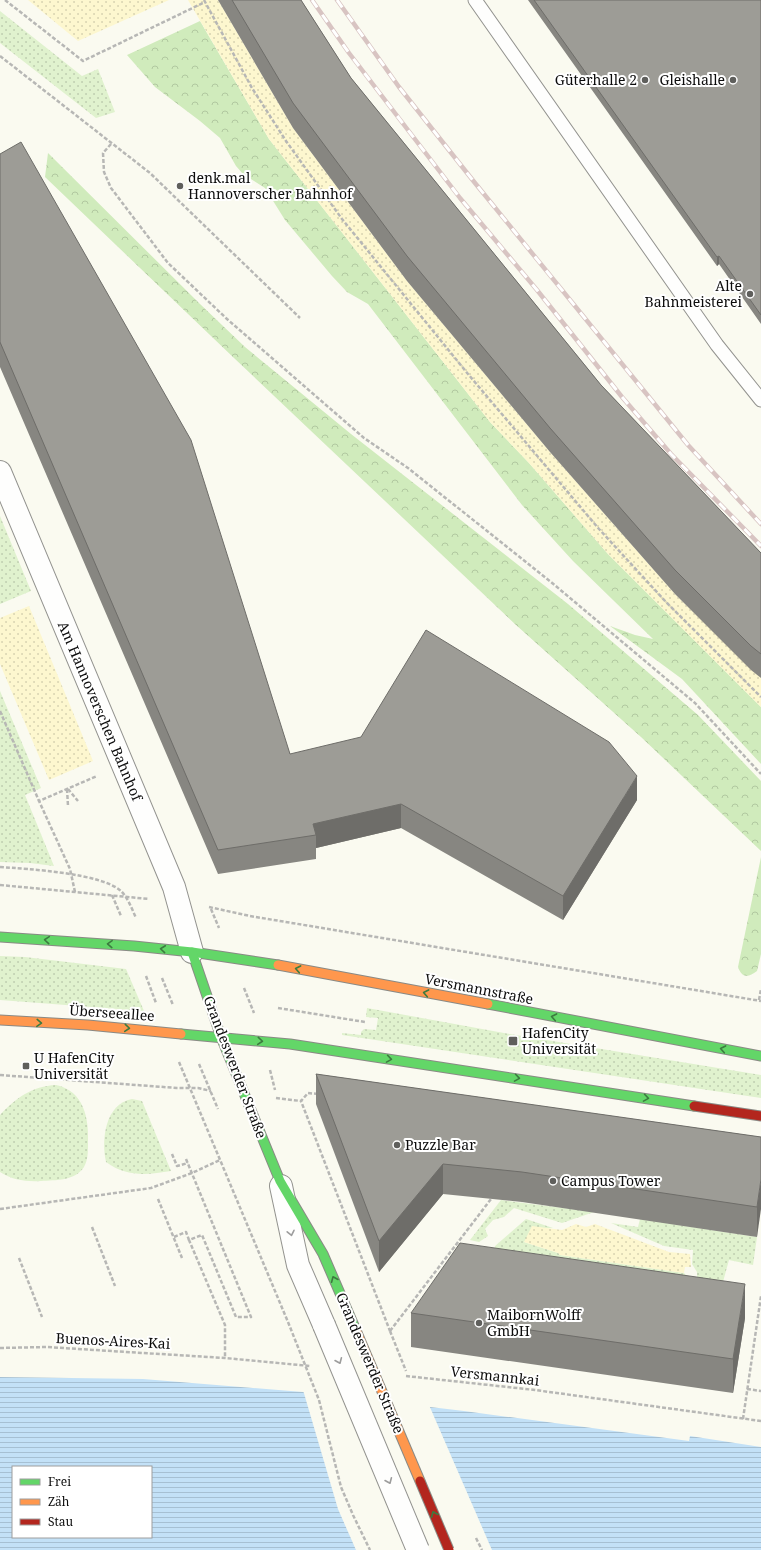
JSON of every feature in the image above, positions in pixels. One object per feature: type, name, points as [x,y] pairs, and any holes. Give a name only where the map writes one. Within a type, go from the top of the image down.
[{"type":"main road","points":[[0,937],[134,946],[192,952]]},
{"type":"main road","name":"Grandeswerder Straße","points":[[192,952],[221,1038],[280,1181],[323,1254],[449,1550]]},
{"type":"main road","name":"Versmannstraße","points":[[192,952],[290,967],[761,1056]]},
{"type":"main road","name":"Überseeallee","points":[[0,1020],[88,1025],[221,1038]]},
{"type":"main road","points":[[221,1038],[263,1041],[309,1047],[761,1116]]},
{"type":"street","name":"Am Hannoverschen Bahnhof","points":[[0,472],[174,887],[192,952]]},
{"type":"street","name":"Grandeswerder Straße","points":[[280,1181],[298,1265],[418,1550]]},
{"type":"lane","points":[[475,0],[717,346],[761,400]]},
{"type":"path","points":[[5,0],[83,61],[205,1],[252,88],[286,141],[342,219],[468,374],[594,523],[666,602],[761,697]]},
{"type":"path","points":[[0,56],[162,183],[300,318]]},
{"type":"path","points":[[111,144],[103,153],[104,172],[111,188],[168,263],[226,319],[364,438],[408,468],[551,582],[695,703],[761,774]]},
{"type":"path","points":[[0,711],[70,869],[75,892]]},
{"type":"path","points":[[39,801],[123,766]]},
{"type":"path","points":[[67,789],[78,801]]},
{"type":"path","points":[[67,789],[68,806]]},
{"type":"path","points":[[0,885],[111,895],[134,946],[166,1032],[288,1322],[319,1400],[341,1487],[352,1515],[370,1550]]},
{"type":"path","points":[[250,916],[760,1001],[761,989]]},
{"type":"path","points":[[278,1008],[365,1022]]},
{"type":"path","points":[[0,1075],[190,1088]]},
{"type":"path","points":[[324,1095],[308,1093],[301,1101],[390,1331],[491,1198]]},
{"type":"path","points":[[172,1154],[177,1166],[187,1161],[250,1317],[236,1317],[202,1235],[189,1240]]},
{"type":"path","points":[[0,1209],[151,1188],[192,1173],[220,1160]]},
{"type":"path","points":[[158,1198],[182,1258]]},
{"type":"path","points":[[92,1227],[115,1286]]},
{"type":"path","points":[[174,1237],[186,1232],[225,1325],[225,1358],[317,1367]]},
{"type":"path","points":[[19,1258],[42,1317]]},
{"type":"path","points":[[743,1419],[761,1296]]},
{"type":"path","name":"Buenos-Aires-Kai","points":[[0,1348],[46,1347],[225,1358]]},
{"type":"path","name":"Versmannkai","points":[[402,1376],[535,1390],[761,1421]]},
{"type":"path","points":[[747,1389],[761,1391]]},
{"type":"green space","points":[[0,11],[82,76],[98,69],[115,112],[96,118],[0,43]]},
{"type":"green space","points":[[200,21],[269,139],[490,422],[529,463],[608,554],[761,707],[761,764],[682,679],[610,626],[635,635],[653,639],[573,561],[522,505],[368,304],[347,292],[332,276],[285,220],[265,188],[243,174],[236,166],[220,138],[155,87],[127,55]]},
{"type":"green space","points":[[48,153],[245,347],[351,434],[568,604],[698,715],[761,781],[761,851],[641,737],[516,625],[45,177]]},
{"type":"green space","points":[[0,516],[31,591],[0,604]]},
{"type":"green space","points":[[0,691],[41,788],[25,795],[54,866],[30,863],[0,862]]},
{"type":"green space","points":[[761,857],[761,954],[757,971],[746,976],[741,973],[738,967]]},
{"type":"green space","points":[[0,956],[25,957],[126,969],[144,1011],[0,1000]]},
{"type":"green space","points":[[367,1008],[504,1033],[761,1075],[761,1098],[342,1035],[342,1033],[361,1035],[361,1032],[364,1029],[376,1030],[378,1018],[366,1017]]},
{"type":"green space","points":[[56,1085],[65,1088],[79,1099],[86,1115],[88,1156],[84,1167],[76,1175],[65,1179],[53,1180],[25,1181],[10,1177],[0,1172],[0,1115],[18,1098],[32,1090]]},
{"type":"green space","points":[[132,1099],[142,1101],[171,1171],[137,1174],[121,1170],[106,1162],[104,1144],[107,1124],[116,1108],[123,1102]]},
{"type":"green space","points":[[501,1200],[594,1212],[562,1223],[514,1208],[504,1217],[493,1220],[485,1229],[488,1236],[479,1242],[470,1240]]},
{"type":"green space","points":[[526,1219],[553,1228],[542,1228],[524,1242],[558,1253],[560,1255],[684,1273],[690,1280],[494,1252],[495,1246]]},
{"type":"green space","points":[[640,1219],[757,1237],[753,1265],[729,1260],[721,1289],[697,1283],[697,1272],[692,1264],[693,1250],[664,1246],[611,1223],[638,1227]]},
{"type":"sand","points":[[28,0],[169,0],[78,41]]},
{"type":"sand","points":[[188,0],[218,0],[293,128],[407,281],[550,452],[675,594],[761,678],[761,707],[608,554],[529,463],[490,422],[269,139]]},
{"type":"sand","points":[[29,606],[93,761],[49,780],[0,664],[0,618]]},
{"type":"sand","points":[[576,1224],[586,1227],[595,1224],[669,1252],[690,1254],[691,1267],[685,1267],[684,1273],[560,1255],[558,1253],[524,1242],[532,1226],[562,1230]]},
{"type":"water","points":[[0,1377],[143,1379],[303,1392],[464,1411],[689,1441],[690,1436],[761,1447],[761,1550],[0,1550]]},
{"type":"pier","points":[[303,1390],[429,1405],[492,1550],[356,1550],[338,1509]]},
{"type":"building","points":[[232,0],[301,0],[351,78],[601,385],[761,553],[761,654],[751,646],[675,570],[550,428],[407,256],[293,103]]},
{"type":"building","name":"Güterhalle 2","points":[[534,0],[761,0],[761,315],[719,256],[717,257]]},
{"type":"building","points":[[21,142],[191,440],[290,754],[361,737],[426,630],[609,742],[637,776],[563,896],[401,804],[313,824],[316,835],[218,850],[0,342],[0,154]]},
{"type":"building","name":"Campus Tower","points":[[316,1074],[761,1137],[761,1179],[757,1207],[522,1172],[443,1164],[379,1241]]},
{"type":"building","points":[[460,1243],[745,1284],[733,1359],[411,1313]]},
{"type":"railway","points":[[312,0],[349,53],[460,198],[537,290],[622,397],[671,454],[761,546]]},
{"type":"railway","points":[[337,0],[399,87],[475,183],[688,445],[761,524]]},
{"type":"traffic: fast","points":[[0,937],[134,946],[192,952],[278,965]]},
{"type":"traffic: fast","points":[[192,952],[221,1037],[280,1181],[323,1254],[355,1328]]},
{"type":"traffic: fast","points":[[488,1004],[761,1056]]},
{"type":"traffic: fast","points":[[181,1034],[290,1044],[694,1106]]},
{"type":"traffic: slow","points":[[278,965],[488,1004]]},
{"type":"traffic: slow","points":[[0,1020],[88,1025],[181,1034]]},
{"type":"traffic: slow","points":[[355,1328],[420,1481]]},
{"type":"traffic: jam","points":[[694,1106],[761,1116]]},
{"type":"traffic: jam","points":[[420,1481],[449,1550]]},
{"type":"place","name":"Güterhalle 2","points":[[645,80]]},
{"type":"place","name":"Gleishalle","points":[[733,80]]},
{"type":"place","name":"denk.mal Hannoverscher Bahnhof","points":[[180,186]]},
{"type":"place","name":"Alte Bahnmeisterei","points":[[750,294]]},
{"type":"place","name":"HafenCity Universität","points":[[513,1041]]},
{"type":"place","name":"U HafenCity Universität","points":[[26,1066]]},
{"type":"place","name":"Puzzle Bar","points":[[397,1145]]},
{"type":"place","name":"Campus Tower","points":[[553,1181]]},
{"type":"place","name":"MaibornWolff GmbH","points":[[479,1323]]}]
